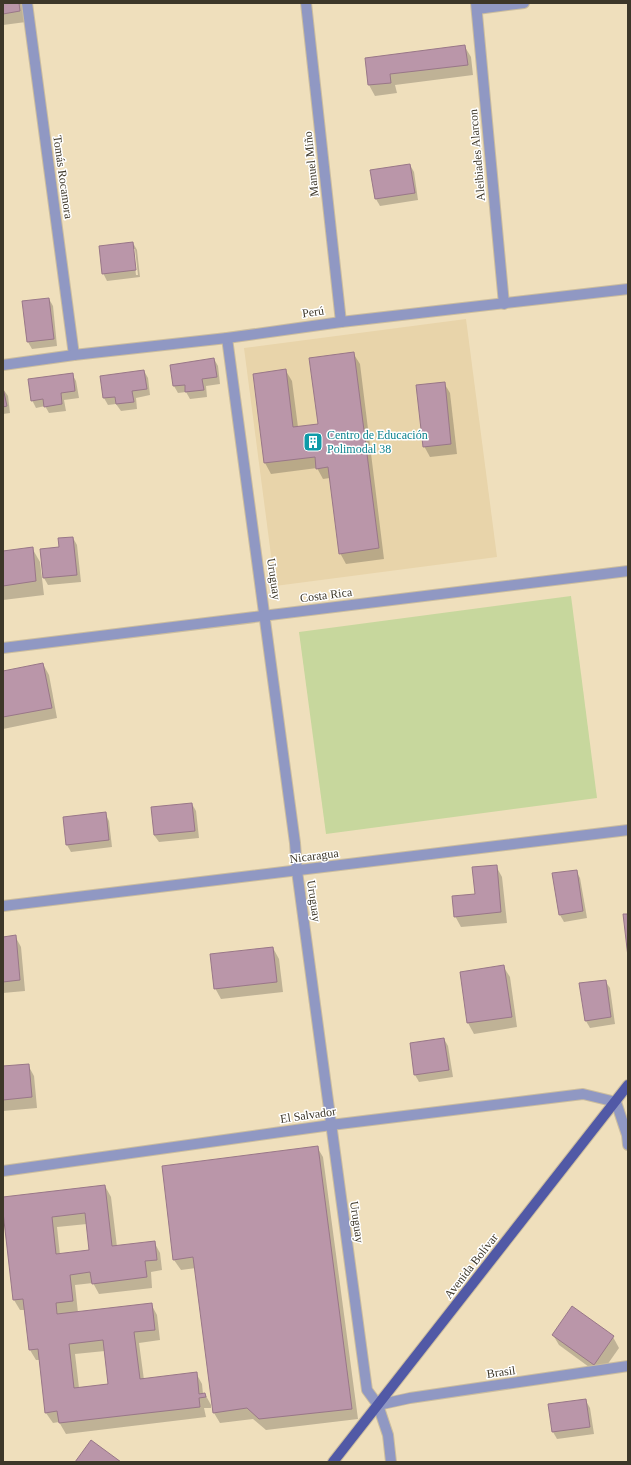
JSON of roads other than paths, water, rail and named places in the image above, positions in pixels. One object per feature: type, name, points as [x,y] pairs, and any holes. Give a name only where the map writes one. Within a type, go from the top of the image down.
[{"type":"main road","name":"Avenida Bolívar","points":[[333,1462],[628,1085]]},
{"type":"street","name":"Tomás Rocamora","points":[[27,3],[74,355]]},
{"type":"street","name":"Manuel Miño","points":[[306,3],[342,322]]},
{"type":"street","points":[[476,6],[524,3]]},
{"type":"street","name":"Aleibiades Alarcon","points":[[476,6],[504,304]]},
{"type":"street","name":"Perú","points":[[3,365],[74,355],[227,338],[342,322],[628,289]]},
{"type":"street","name":"Uruguay","points":[[227,338],[266,616],[295,843],[297,871],[367,1390],[378,1405],[388,1435],[391,1462]]},
{"type":"street","name":"Costa Rica","points":[[3,648],[628,571]]},
{"type":"street","name":"Nicaragua","points":[[3,906],[628,830]]},
{"type":"street","name":"El Salvador","points":[[3,1171],[331,1125],[583,1094],[616,1102]]},
{"type":"street","points":[[616,1102],[627,1135],[628,1145]]},
{"type":"street","name":"Brasil","points":[[378,1405],[410,1398],[628,1366]]},
{"type":"place","name":"Centro de Educación Polimodal 38","points":[[313,442]]}]
